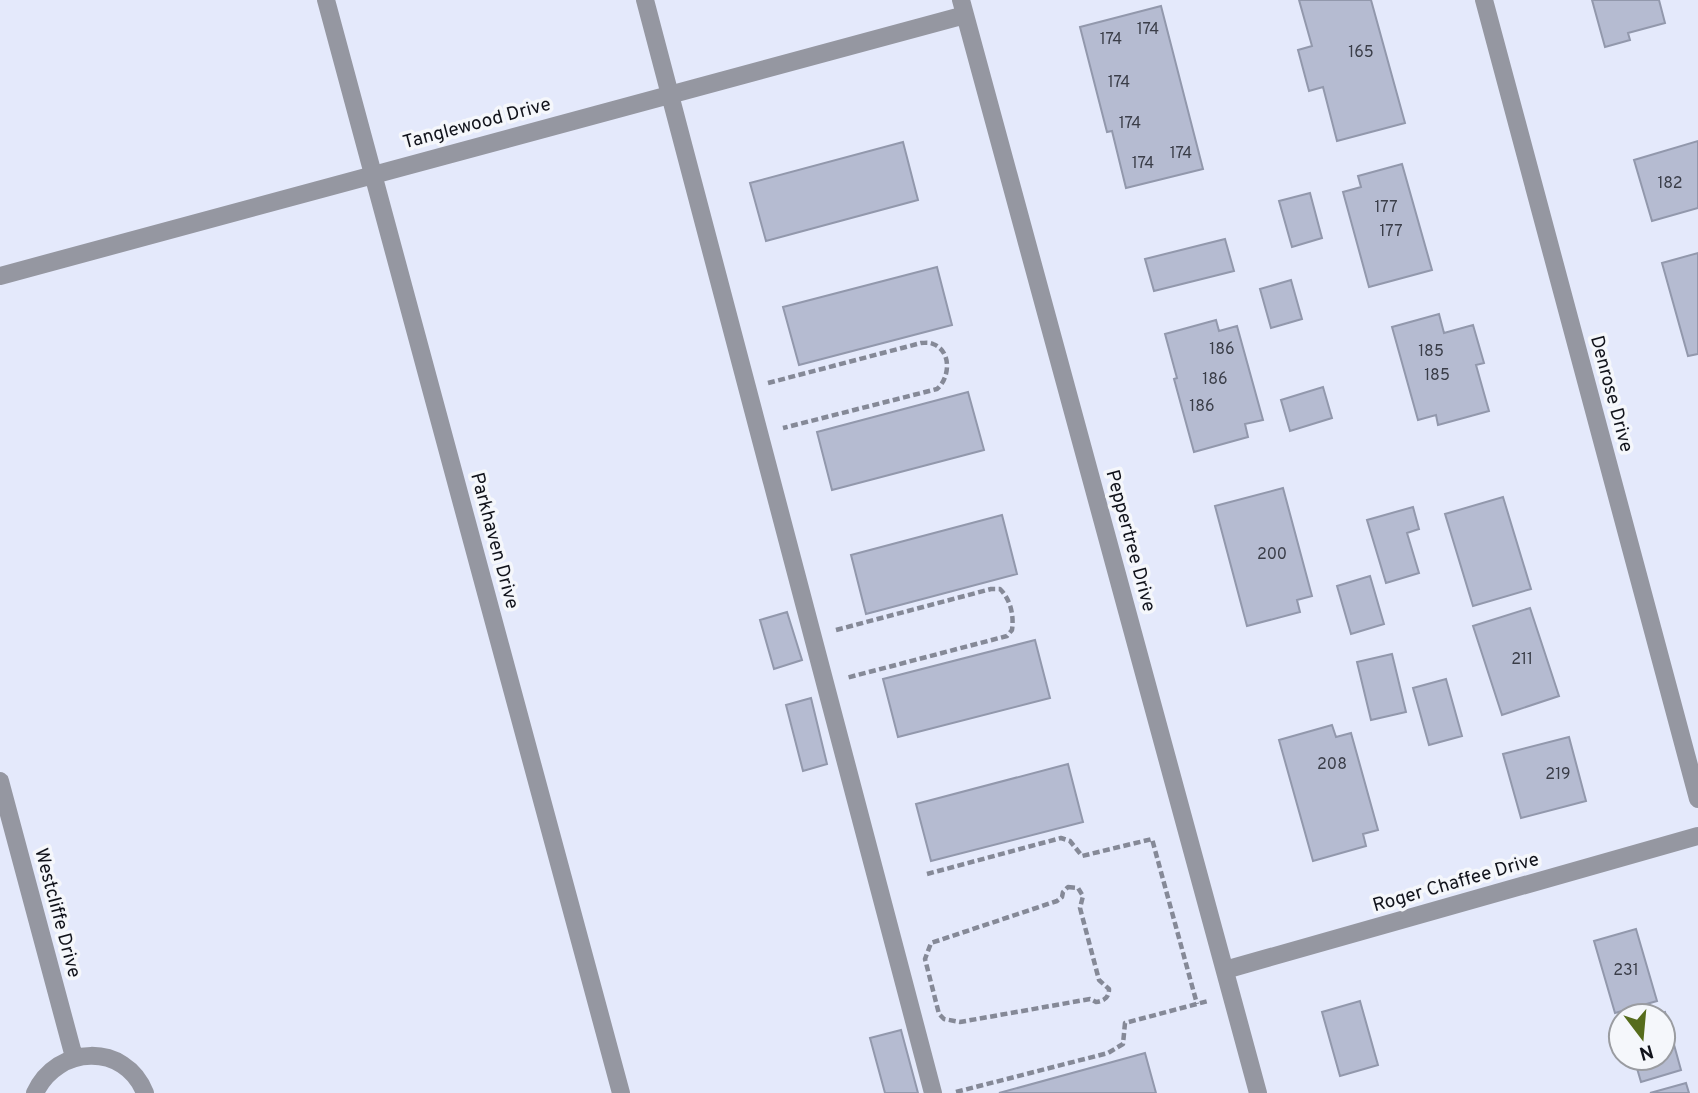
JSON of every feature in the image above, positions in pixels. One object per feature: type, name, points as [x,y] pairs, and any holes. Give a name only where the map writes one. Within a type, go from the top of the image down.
[{"type":"street","name":"Parkhaven Drive","points":[[326,0],[621,1093]]},
{"type":"street","points":[[645,0],[933,1093]]},
{"type":"street","name":"Denrose Drive","points":[[1484,0],[1698,799]]},
{"type":"street","name":"Tanglewood Drive","points":[[0,276],[669,95],[963,7]]},
{"type":"street","name":"Peppertree Drive","points":[[963,7],[1258,1093]]},
{"type":"street","name":"Westcliffe Drive","points":[[0,780],[74,1057]]},
{"type":"street","name":"Roger Chaffee Drive","points":[[1225,970],[1698,836]]},
{"type":"street","points":[[35,1093],[40,1082],[54,1067],[74,1057],[92,1055],[112,1059],[129,1069],[142,1084],[145,1093]]},
{"type":"path","points":[[747,389],[921,342],[934,344],[947,362],[945,383],[937,389],[759,433]]},
{"type":"path","points":[[812,636],[991,589],[1000,589],[1011,608],[1012,630],[1007,636],[825,683]]},
{"type":"path","points":[[927,874],[1061,838],[1070,841],[1082,856],[1152,839],[1197,1004]]},
{"type":"path","points":[[1068,887],[1078,888],[1084,900],[1080,908],[1099,980],[1108,989],[1109,995],[1102,1001],[1090,999],[953,1022],[939,1014],[925,959],[926,953],[932,943],[938,940],[1056,901],[1068,887]]},
{"type":"path","points":[[952,1093],[1108,1053],[1123,1044],[1125,1023],[1231,995]]},
{"type":"building","points":[[1299,0],[1371,0],[1405,123],[1337,141],[1323,87],[1309,91],[1298,50],[1312,46]]},
{"type":"building","points":[[1592,0],[1659,0],[1665,23],[1628,33],[1630,40],[1605,47]]},
{"type":"building","points":[[1161,6],[1203,169],[1126,188],[1112,131],[1107,132],[1080,27]]},
{"type":"building","points":[[1698,141],[1698,208],[1652,221],[1634,160]]},
{"type":"building","points":[[903,142],[918,200],[766,241],[750,183]]},
{"type":"building","points":[[1402,164],[1432,270],[1369,287],[1343,192],[1361,187],[1358,176]]},
{"type":"building","points":[[1310,193],[1322,238],[1292,247],[1279,201]]},
{"type":"building","points":[[1225,239],[1234,271],[1154,291],[1145,259]]},
{"type":"building","points":[[1698,253],[1698,354],[1688,356],[1662,263]]},
{"type":"building","points":[[937,267],[952,325],[799,365],[783,307]]},
{"type":"building","points":[[1291,280],[1302,319],[1271,328],[1260,289]]},
{"type":"building","points":[[1439,314],[1444,333],[1473,325],[1484,363],[1476,365],[1489,411],[1438,425],[1436,415],[1418,420],[1392,327]]},
{"type":"building","points":[[1216,320],[1219,331],[1237,326],[1263,420],[1245,424],[1248,437],[1194,452],[1165,334]]},
{"type":"building","points":[[1323,387],[1332,418],[1290,431],[1281,400]]},
{"type":"building","points":[[968,392],[984,450],[832,490],[817,432]]},
{"type":"building","points":[[1283,488],[1312,596],[1297,600],[1300,612],[1247,626],[1215,506]]},
{"type":"building","points":[[1503,497],[1531,589],[1473,606],[1445,514]]},
{"type":"building","points":[[1413,507],[1419,529],[1407,533],[1419,573],[1386,583],[1367,520]]},
{"type":"building","points":[[1002,515],[1017,574],[866,614],[851,555]]},
{"type":"building","points":[[1370,576],[1384,624],[1351,634],[1337,586]]},
{"type":"building","points":[[1530,608],[1559,696],[1502,715],[1473,626]]},
{"type":"building","points":[[787,612],[802,660],[774,669],[760,620]]},
{"type":"building","points":[[1035,640],[1050,698],[898,737],[883,679]]},
{"type":"building","points":[[1392,654],[1406,712],[1371,720],[1357,662]]},
{"type":"building","points":[[1446,679],[1462,736],[1429,745],[1413,688]]},
{"type":"building","points":[[811,698],[827,764],[803,771],[786,705]]},
{"type":"building","points":[[1332,725],[1336,737],[1351,733],[1378,830],[1363,834],[1366,846],[1313,861],[1279,740]]},
{"type":"building","points":[[1569,737],[1586,801],[1521,818],[1503,754]]},
{"type":"building","points":[[1068,764],[1083,822],[931,861],[916,804]]},
{"type":"building","points":[[1636,929],[1657,1001],[1612,1002],[1594,941]]},
{"type":"building","points":[[1360,1001],[1378,1065],[1340,1076],[1322,1012]]},
{"type":"building","points":[[901,1030],[918,1093],[885,1093],[870,1038]]},
{"type":"building","points":[[1145,1053],[1156,1093],[999,1093]]},
{"type":"building","points":[[1677,1056],[1681,1070],[1677,1071]]},
{"type":"building","points":[[1638,1072],[1674,1072],[1641,1082]]},
{"type":"building","points":[[1686,1083],[1689,1093],[1650,1093]]}]
